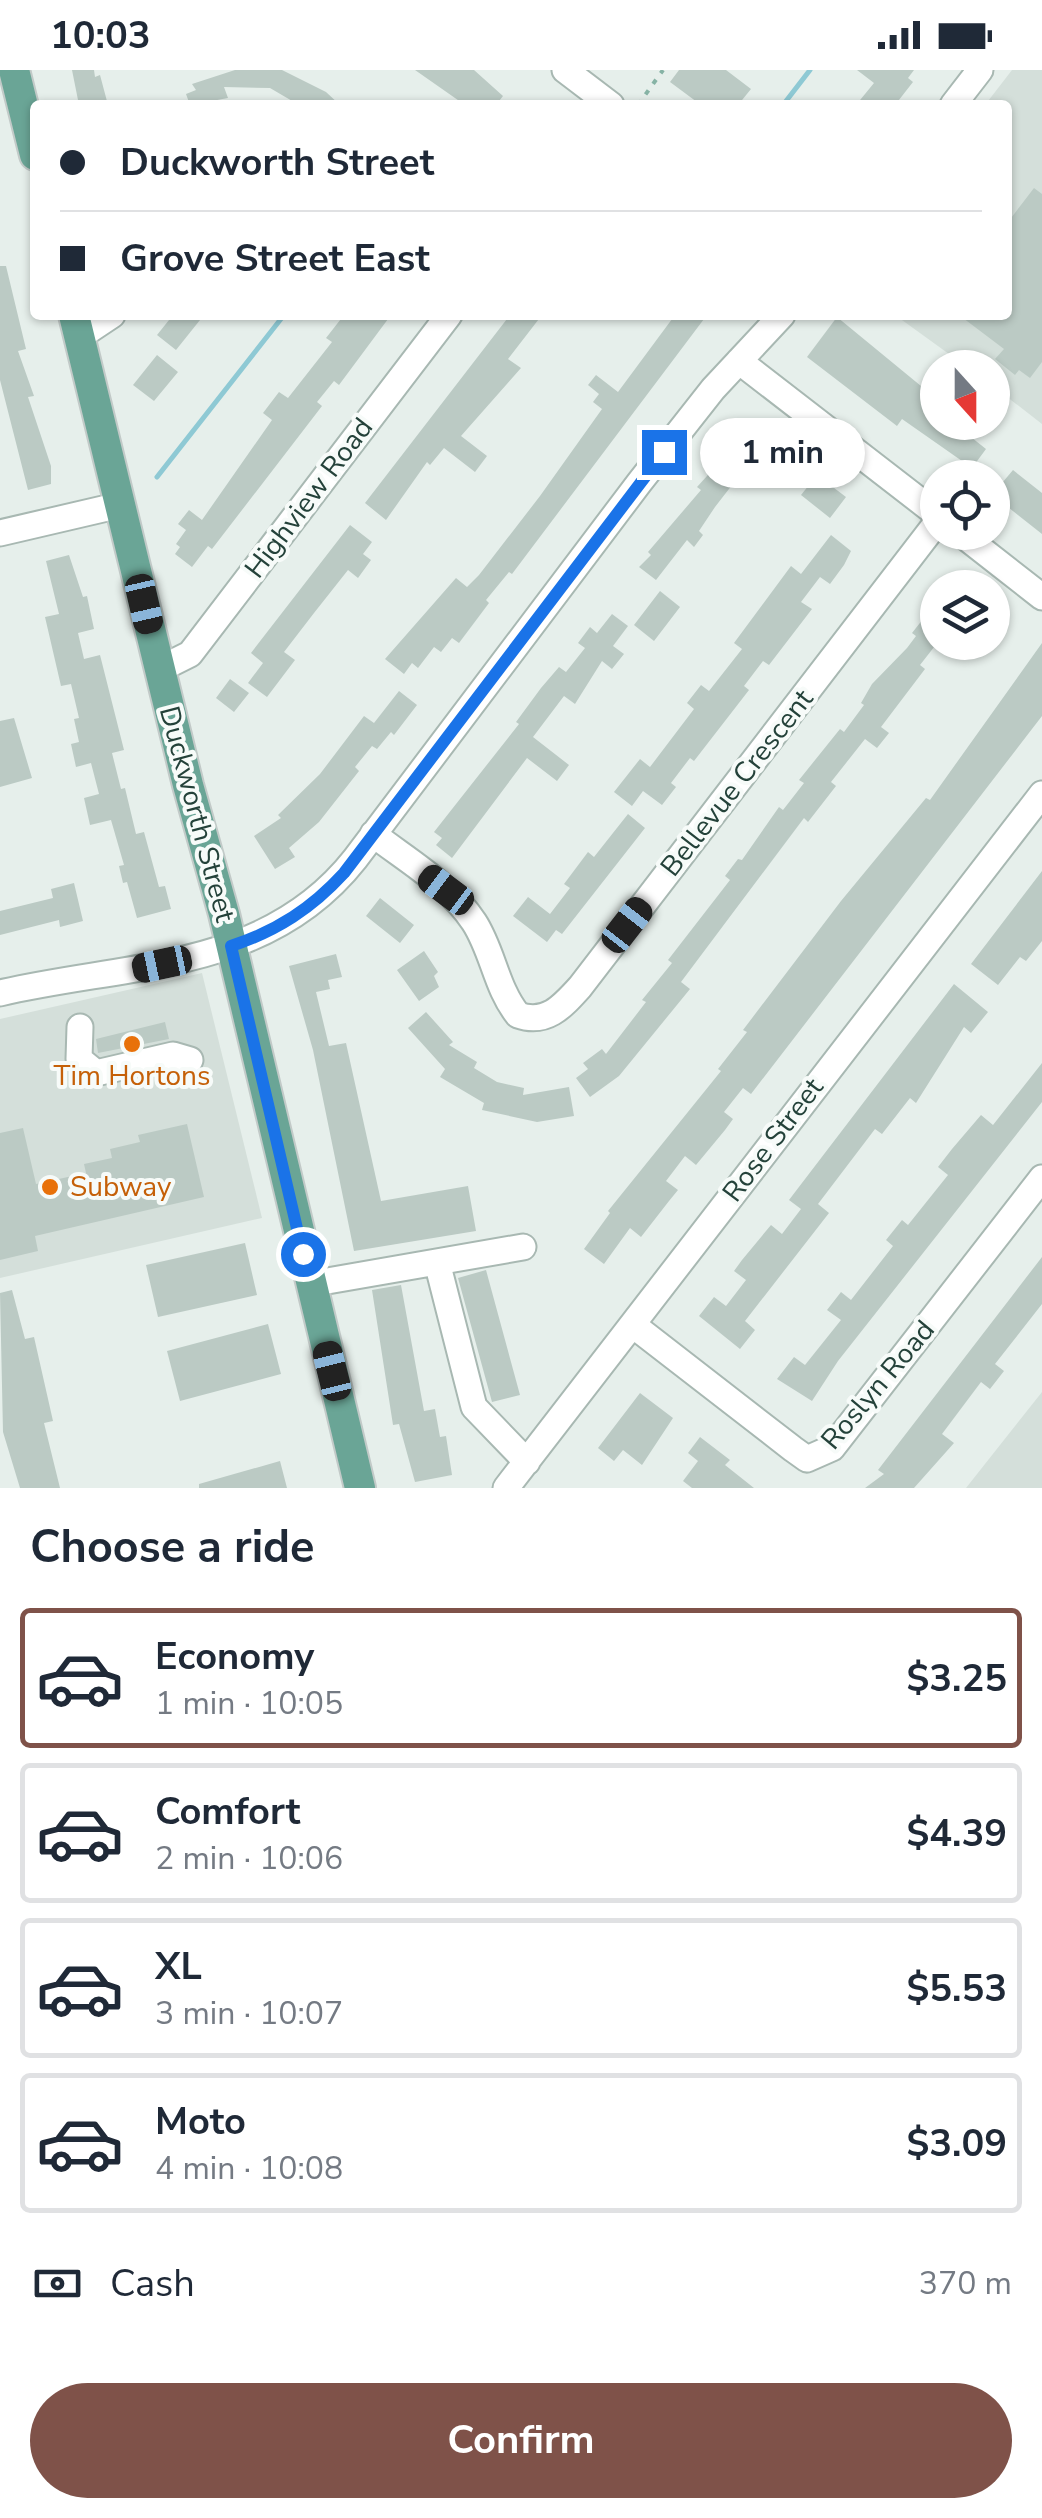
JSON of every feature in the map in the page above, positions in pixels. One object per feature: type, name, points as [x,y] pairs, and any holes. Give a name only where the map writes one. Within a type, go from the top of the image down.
[{"type":"main road","points":[[14,70],[30,135]]},
{"type":"main road","name":"Duckworth Street","points":[[77,326],[360,1488]]},
{"type":"street","points":[[566,70],[605,100]]},
{"type":"street","points":[[957,100],[980,70]]},
{"type":"street","name":"Highview Road","points":[[160,669],[190,654],[445,320]]},
{"type":"street","points":[[0,993],[70,976],[131,971],[231,946],[265,935],[312,905],[344,873],[640,483],[777,320]]},
{"type":"street","points":[[739,361],[920,504]]},
{"type":"street","points":[[0,533],[120,505]]},
{"type":"street","name":"Bellevue Crescent","points":[[373,834],[462,906],[486,944],[503,990],[518,1015],[542,1019],[555,1012],[580,987],[920,542]]},
{"type":"street","points":[[983,550],[1042,597]]},
{"type":"street","name":"Rose Street","points":[[506,1488],[1042,794]]},
{"type":"street","points":[[80,1027],[79,1059],[96,1073],[173,1054],[190,1060]]},
{"type":"street","name":"Roslyn Road","points":[[633,1325],[793,1450],[807,1459],[820,1456],[832,1448],[1042,1178]]},
{"type":"street","points":[[310,1284],[524,1248]]},
{"type":"street","points":[[437,1262],[474,1406],[527,1462]]},
{"type":"path","points":[[642,100],[663,70]]},
{"type":"shaded area","points":[[1012,70],[1042,70],[1042,424],[1010,399],[1010,350],[943,350],[902,320],[1012,320],[1012,100],[989,100]]},
{"type":"shaded area","points":[[202,973],[262,1218],[0,1278],[0,1019]]},
{"type":"shaded area","points":[[1042,1392],[1042,1488],[966,1488]]},
{"type":"building","points":[[72,70],[94,70],[95,77],[100,75],[107,100],[78,100]]},
{"type":"building","points":[[235,70],[282,70],[335,100],[290,100],[270,88],[224,87],[228,98],[188,100],[186,94],[196,90],[192,84]]},
{"type":"building","points":[[415,70],[474,70],[503,96],[500,100],[458,100]]},
{"type":"building","points":[[679,70],[726,70],[751,89],[742,100],[694,100],[670,82]]},
{"type":"building","points":[[857,70],[914,70],[908,78],[913,82],[899,100],[860,100],[874,83]]},
{"type":"building","points":[[1034,188],[1042,194],[1042,362],[1030,378],[1019,370],[1015,375],[1010,371],[1010,350],[1003,350],[966,320],[1012,320],[1012,217]]},
{"type":"building","points":[[0,266],[6,266],[26,349],[18,351],[34,396],[28,397],[51,466],[51,484],[28,490],[0,380]]},
{"type":"building","points":[[169,320],[200,320],[176,350],[157,335]]},
{"type":"building","points":[[340,320],[387,320],[339,385],[334,381],[317,402],[322,406],[212,549],[208,546],[192,567],[175,554],[180,547],[176,544],[186,530],[178,524],[189,510],[202,520],[272,420],[263,413],[279,392],[288,398],[332,342],[326,338]]},
{"type":"building","points":[[506,320],[538,320],[508,359],[521,368],[461,436],[487,456],[475,472],[444,448],[430,465],[427,462],[386,520],[365,503]]},
{"type":"building","points":[[671,320],[703,320],[512,574],[509,572],[486,600],[489,603],[459,643],[452,638],[441,652],[434,647],[418,668],[412,663],[404,674],[385,659],[456,578],[467,587],[479,575],[540,496],[602,409],[593,402],[599,394],[588,385],[596,375],[618,392]]},
{"type":"building","points":[[835,320],[841,320],[920,385],[920,432],[902,419],[897,426],[807,357]]},
{"type":"building","points":[[157,355],[178,372],[154,401],[133,385]]},
{"type":"building","points":[[746,423],[780,447],[765,466],[753,458],[699,531],[703,535],[694,547],[687,540],[656,580],[639,567],[701,490],[697,487],[736,444],[732,441]]},
{"type":"building","points":[[932,440],[975,440],[986,449],[978,460],[961,460]]},
{"type":"building","points":[[1013,470],[1042,493],[1042,534],[1010,509]]},
{"type":"building","points":[[817,475],[846,497],[830,518],[801,495]]},
{"type":"building","points":[[350,525],[372,542],[363,554],[371,560],[358,578],[348,570],[284,652],[295,660],[267,697],[248,683],[263,663],[251,653]]},
{"type":"building","points":[[831,535],[851,551],[844,565],[830,584],[820,577],[801,602],[812,609],[769,665],[763,661],[744,686],[749,690],[694,761],[690,758],[671,783],[676,787],[662,805],[643,791],[632,806],[614,792],[640,759],[650,767],[694,709],[687,703],[701,685],[709,691],[742,649],[734,643],[791,566],[801,574]]},
{"type":"building","points":[[69,555],[83,597],[87,596],[94,629],[78,633],[84,659],[100,655],[124,750],[112,753],[121,789],[125,788],[136,834],[144,832],[159,887],[165,886],[171,909],[137,918],[127,882],[123,883],[119,866],[124,865],[111,820],[90,825],[84,798],[99,794],[91,763],[76,767],[71,744],[79,742],[74,719],[79,718],[71,684],[61,686],[45,617],[59,614],[46,561]]},
{"type":"building","points":[[660,591],[680,607],[654,641],[634,625]]},
{"type":"building","points":[[612,614],[628,626],[613,646],[624,654],[612,669],[602,661],[575,704],[564,696],[533,737],[569,765],[557,781],[527,758],[452,858],[436,845],[442,838],[434,832],[519,724],[516,722],[541,688],[559,667],[566,672],[585,648],[578,643],[590,627],[597,633]]},
{"type":"building","points":[[920,623],[920,660],[924,660],[920,665],[925,669],[881,727],[889,733],[877,748],[865,739],[831,782],[836,786],[808,822],[804,818],[681,982],[690,989],[619,1076],[590,1097],[576,1078],[588,1069],[583,1063],[602,1049],[606,1054],[646,1002],[642,1000],[672,963],[668,960],[730,880],[725,876],[738,859],[742,860],[779,807],[783,810],[804,783],[799,780],[840,729],[844,732],[864,705],[861,703],[872,684],[916,636],[912,633]]},
{"type":"building","points":[[1042,643],[1042,716],[751,1094],[743,1088],[724,1112],[733,1119],[725,1130],[696,1165],[685,1156],[666,1181],[678,1190],[641,1237],[630,1228],[604,1264],[584,1249],[608,1211],[721,1071],[718,1069],[747,1032],[743,1030],[841,901],[926,798],[930,800]]},
{"type":"building","points":[[230,679],[249,693],[234,712],[216,698]]},
{"type":"building","points":[[399,691],[417,705],[394,735],[391,732],[377,749],[372,746],[355,767],[359,771],[319,822],[289,848],[295,857],[275,869],[254,836],[281,818],[278,815],[320,774],[364,716],[374,723]]},
{"type":"building","points":[[14,718],[32,778],[0,787],[0,721]]},
{"type":"building","points":[[628,814],[645,828],[562,934],[556,930],[547,942],[513,916],[528,897],[550,914],[570,888],[564,884],[588,852],[594,857]]},
{"type":"building","points":[[1042,871],[1042,941],[1026,961],[1020,957],[998,985],[971,964]]},
{"type":"building","points":[[74,883],[83,921],[60,927],[59,920],[0,935],[0,911],[53,898],[51,889]]},
{"type":"building","points":[[380,898],[414,925],[400,943],[366,916]]},
{"type":"building","points":[[424,951],[438,972],[434,976],[439,987],[419,1001],[397,970]]},
{"type":"building","points":[[336,954],[342,977],[328,980],[330,989],[316,992],[329,1046],[346,1043],[381,1201],[468,1186],[476,1231],[354,1251],[313,1050],[289,966]]},
{"type":"building","points":[[954,984],[988,1012],[971,1033],[964,1027],[916,1103],[910,1098],[882,1134],[875,1129],[818,1204],[829,1213],[745,1321],[755,1330],[740,1349],[699,1316],[714,1297],[726,1306],[746,1280],[734,1271],[771,1225],[782,1234],[801,1209],[789,1200]]},
{"type":"building","points":[[426,1012],[453,1042],[449,1045],[477,1062],[474,1068],[497,1082],[524,1088],[523,1095],[569,1087],[574,1116],[537,1122],[482,1110],[484,1103],[440,1077],[445,1069],[408,1028]]},
{"type":"building","points":[[165,1022],[169,1039],[98,1053],[96,1039]]},
{"type":"building","points":[[1042,1063],[1042,1102],[838,1361],[812,1401],[777,1379],[794,1357],[805,1365],[841,1320],[827,1310],[841,1292],[851,1300],[893,1246],[886,1240],[902,1220],[908,1225],[948,1175],[938,1167],[952,1149],[981,1115],[993,1125]]},
{"type":"building","points":[[187,1124],[204,1197],[35,1236],[38,1251],[0,1260],[0,1133],[23,1128],[36,1184],[86,1173],[84,1164],[112,1158],[110,1149],[140,1142],[138,1135]]},
{"type":"building","points":[[245,1243],[257,1295],[158,1317],[146,1265]]},
{"type":"building","points":[[1042,1257],[1042,1304],[995,1364],[1004,1371],[990,1389],[981,1382],[942,1434],[954,1443],[914,1488],[865,1488],[884,1474],[878,1470]]},
{"type":"building","points":[[486,1270],[520,1395],[492,1402],[458,1278]]},
{"type":"building","points":[[401,1285],[424,1411],[435,1409],[440,1437],[446,1436],[452,1475],[415,1482],[399,1424],[393,1425],[372,1290]]},
{"type":"building","points":[[12,1290],[25,1339],[34,1337],[53,1421],[44,1423],[60,1488],[20,1488],[3,1432],[0,1293]]},
{"type":"building","points":[[268,1324],[281,1374],[180,1401],[167,1351]]},
{"type":"building","points":[[640,1393],[673,1418],[642,1465],[623,1450],[614,1461],[598,1448]]},
{"type":"building","points":[[700,1437],[730,1460],[725,1465],[754,1488],[692,1488],[683,1481],[698,1461],[688,1453]]},
{"type":"building","points":[[280,1461],[287,1488],[199,1488],[199,1484]]},
{"type":"waterway","points":[[787,100],[810,70]]},
{"type":"waterway","points":[[157,477],[280,320]]},
{"type":"place","name":"Tim Hortons","points":[[132,1044]]},
{"type":"place","name":"Subway","points":[[50,1187]]},
{"type":"route","points":[[303,1254],[231,946],[265,935],[290,921],[333,886],[664,452]]}]
